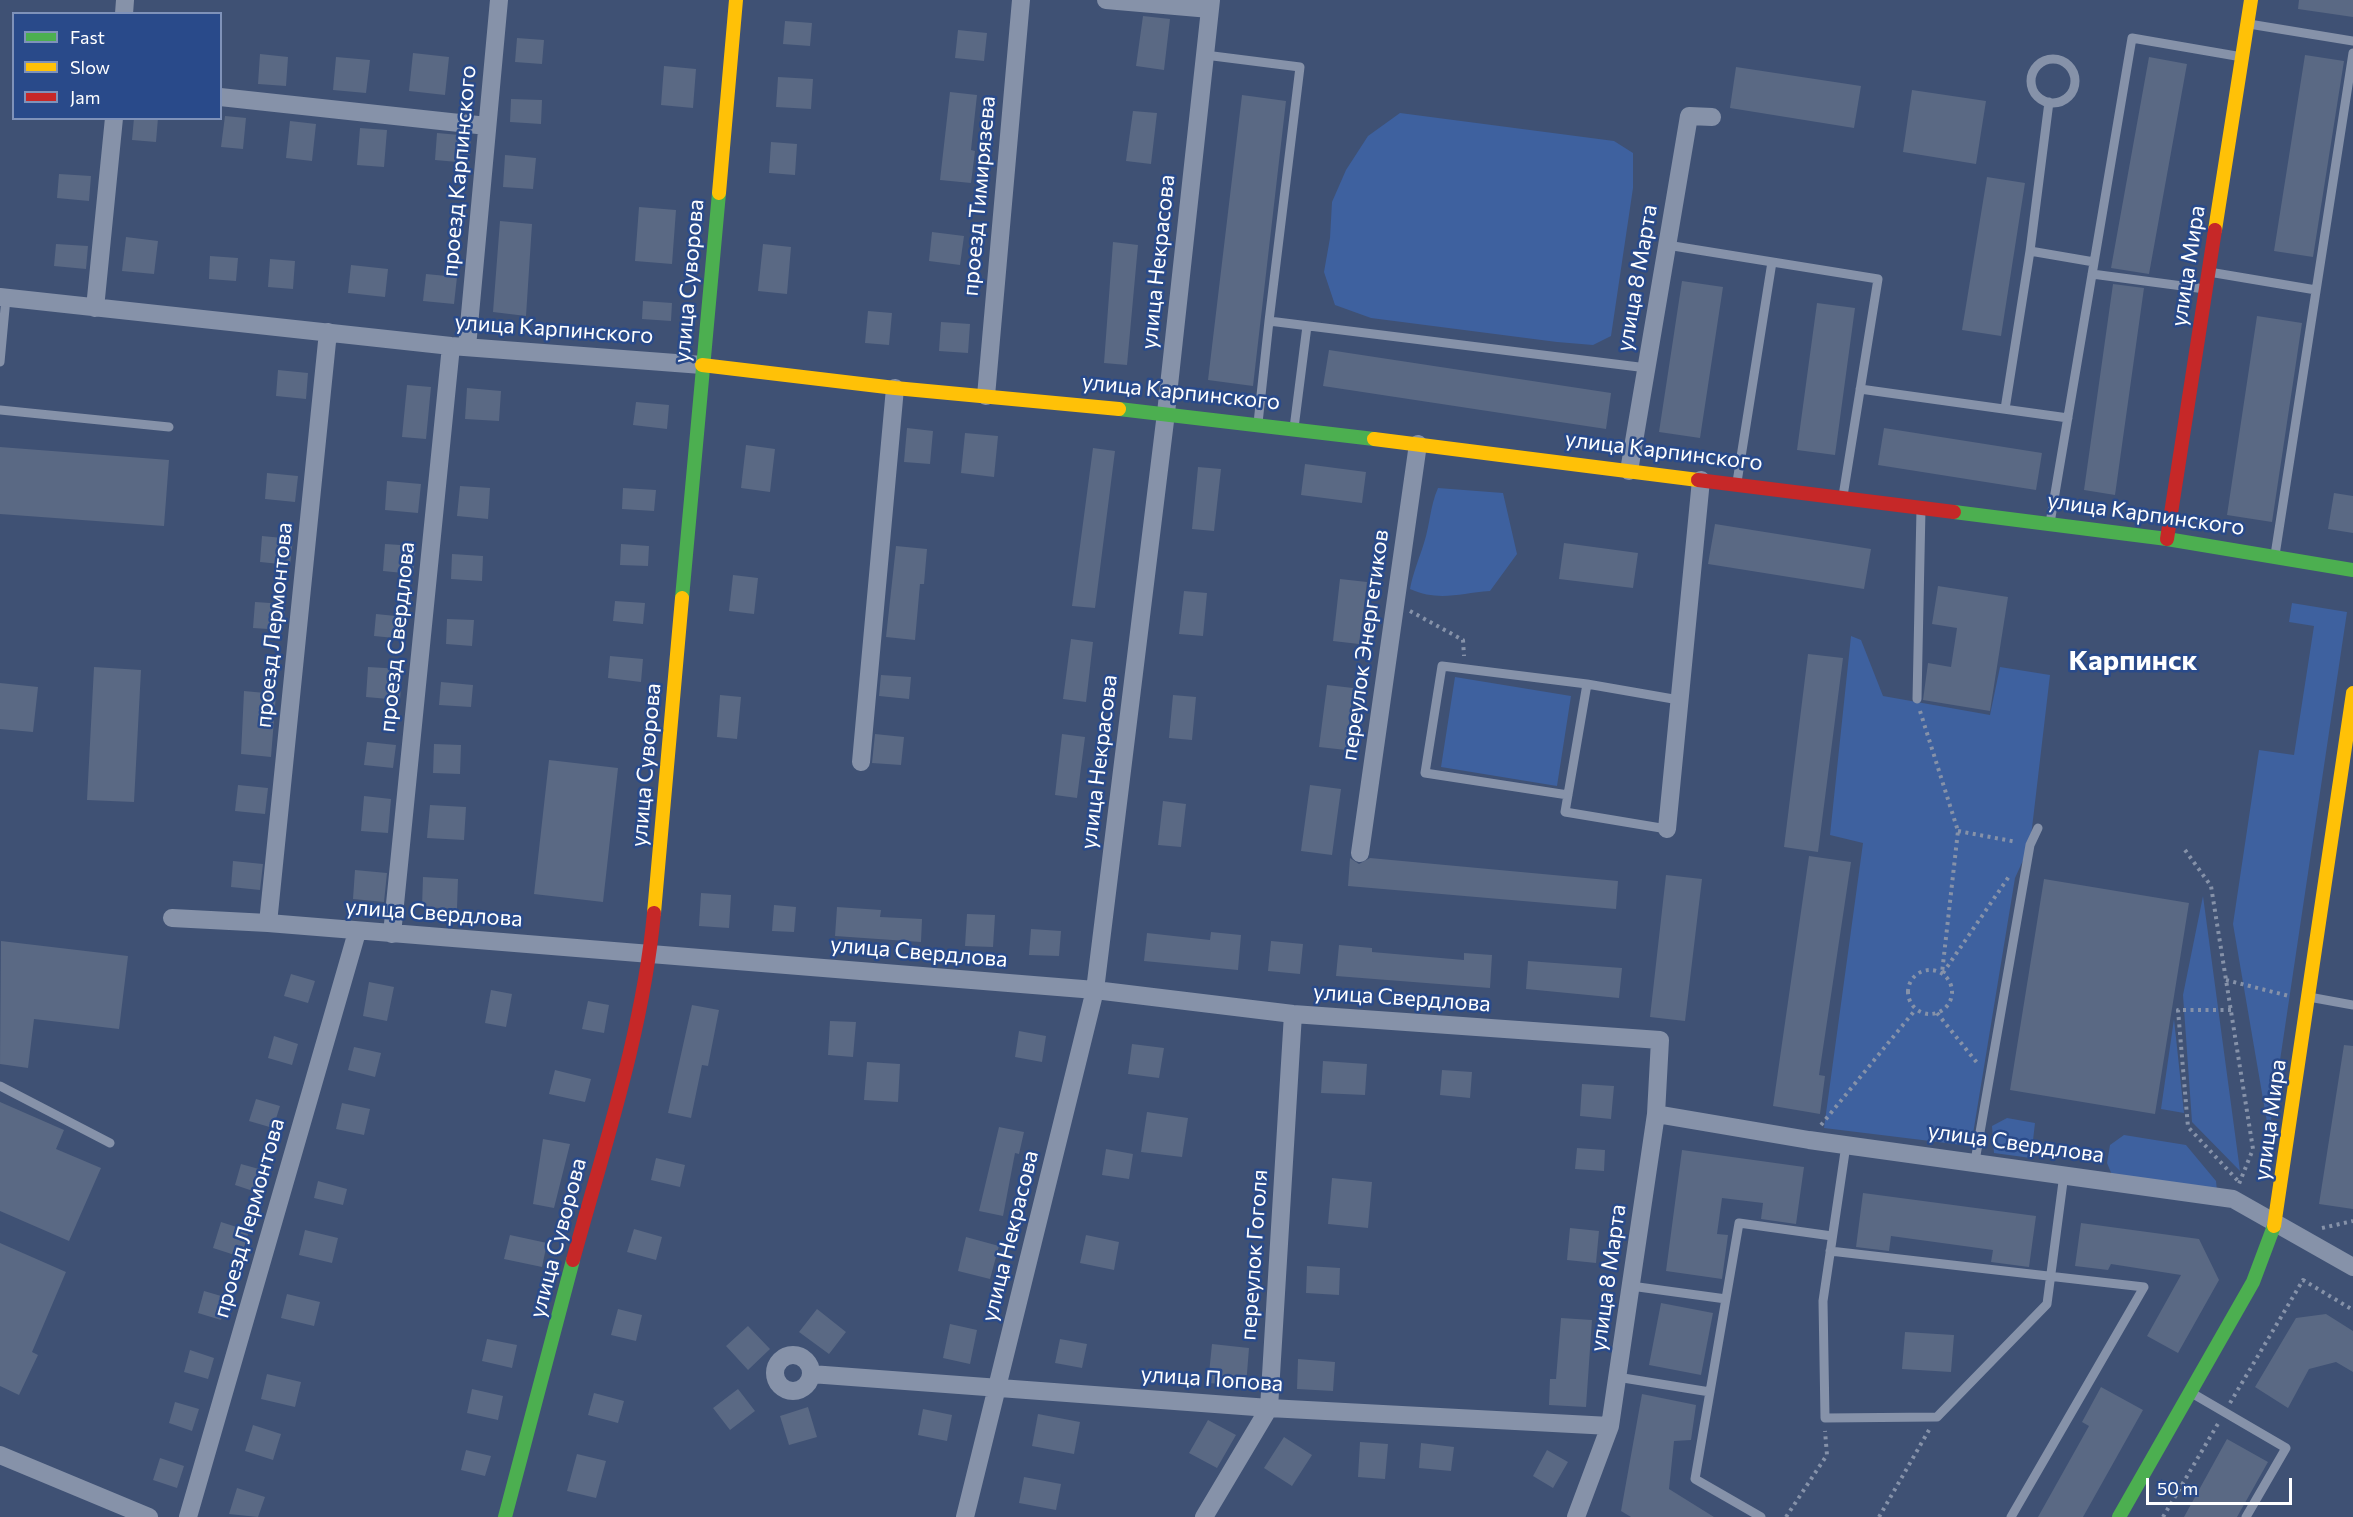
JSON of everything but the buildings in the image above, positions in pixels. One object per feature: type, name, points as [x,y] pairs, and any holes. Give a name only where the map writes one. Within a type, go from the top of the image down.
[{"type":"street","name":"проезд Карпинского","points":[[459,346],[487,126],[499,0]]},
{"type":"street","name":"улица Суворова","points":[[505,1517],[628,1056],[650,954],[736,0]]},
{"type":"street","name":"проезд Тимирязева","points":[[986,396],[1021,0]]},
{"type":"street","points":[[1106,0],[1211,4]]},
{"type":"street","name":"улица Мира","points":[[2167,539],[2251,0]]},
{"type":"street","name":"улица Некрасова","points":[[965,1517],[1095,990],[1166,412],[1211,4]]},
{"type":"street","points":[[222,97],[487,126]]},
{"type":"street","name":"улица 8 Марта","points":[[1629,471],[1689,116],[1713,117]]},
{"type":"street","points":[[95,308],[114,120]]},
{"type":"street","name":"улица Карпинского","points":[[3,298],[459,346],[702,365],[895,388],[1166,412],[2167,539],[2353,570]]},
{"type":"street","name":"проезд Лермонтова","points":[[268,923],[327,332]]},
{"type":"street","name":"проезд Свердлова","points":[[392,934],[459,346]]},
{"type":"street","points":[[861,762],[895,388]]},
{"type":"street","name":"переулок Энергетиков","points":[[1360,853],[1418,444]]},
{"type":"street","points":[[1667,829],[1701,480]]},
{"type":"street","name":"улица Мира","points":[[2119,1517],[2253,1281],[2276,1222],[2342,790],[2353,693]]},
{"type":"street","name":"улица Свердлова","points":[[172,918],[268,923],[1095,990],[1293,1014],[1660,1040]]},
{"type":"street","name":"проезд Лермонтова","points":[[188,1517],[357,932]]},
{"type":"street","name":"переулок Гоголя","points":[[1204,1517],[1269,1408],[1293,1014]]},
{"type":"street","name":"улица 8 Марта","points":[[1579,1516],[1610,1426],[1656,1114],[1660,1040]]},
{"type":"street","name":"улица Свердлова","points":[[1656,1114],[1809,1140],[2064,1174],[2236,1190],[2276,1222],[2353,1267]]},
{"type":"street","name":"улица Попова","points":[[811,1374],[1269,1408],[1610,1426]]},
{"type":"street","points":[[0,1455],[149,1517]]},
{"type":"lane","points":[[2247,24],[2353,41]]},
{"type":"lane","points":[[2050,524],[2132,38],[2242,57]]},
{"type":"lane","points":[[2275,557],[2353,53]]},
{"type":"lane","points":[[1205,55],[1300,67],[1258,424]]},
{"type":"lane","points":[[2053,59],[2067,64],[2071,69],[2074,83],[2068,96],[2063,100],[2049,102],[2036,95],[2032,89],[2032,75],[2040,63],[2053,59]]},
{"type":"lane","points":[[2005,409],[2030,251],[2049,102]]},
{"type":"lane","points":[[1667,245],[1878,279],[1843,498]]},
{"type":"lane","points":[[2030,251],[2094,262]]},
{"type":"lane","points":[[1736,485],[1772,262]]},
{"type":"lane","points":[[2209,272],[2316,290]]},
{"type":"lane","points":[[2092,274],[2206,289]]},
{"type":"lane","points":[[0,362],[3,298]]},
{"type":"lane","points":[[1269,321],[1647,368]]},
{"type":"lane","points":[[1293,429],[1307,326]]},
{"type":"lane","points":[[1860,389],[2068,418]]},
{"type":"lane","points":[[0,410],[169,427]]},
{"type":"lane","points":[[1917,699],[1922,508]]},
{"type":"lane","points":[[1568,795],[1425,773],[1442,666],[1587,684],[1679,700]]},
{"type":"lane","points":[[1587,684],[1565,812],[1667,829]]},
{"type":"lane","points":[[1975,1161],[2030,845],[2038,828]]},
{"type":"lane","points":[[2309,999],[2353,1005]]},
{"type":"lane","points":[[0,1086],[110,1143]]},
{"type":"lane","points":[[1846,1145],[1823,1301],[1825,1418],[1937,1417],[2047,1304],[2064,1174]]},
{"type":"lane","points":[[1761,1517],[1695,1479],[1739,1222],[1832,1236]]},
{"type":"lane","points":[[1830,1251],[2144,1287],[2011,1517]]},
{"type":"lane","points":[[1631,1286],[1726,1299]]},
{"type":"lane","points":[[1617,1377],[1710,1392]]},
{"type":"lane","points":[[2190,1392],[2286,1448],[2246,1517]]},
{"type":"path","points":[[1396,603],[1463,640],[1465,669]]},
{"type":"path","points":[[1917,699],[1958,831],[1942,973]]},
{"type":"path","points":[[1942,973],[2030,845],[1958,831]]},
{"type":"path","points":[[2185,850],[2211,886],[2253,1149],[2236,1190]]},
{"type":"path","points":[[1928,970],[1942,973],[1951,984],[1952,992],[1948,1005],[1937,1013],[1922,1013],[1916,1009],[1908,997],[1907,989],[1914,976],[1928,970]]},
{"type":"path","points":[[2226,980],[2309,999]]},
{"type":"path","points":[[1809,1140],[1916,1009]]},
{"type":"path","points":[[2231,1010],[2178,1010],[2188,1127],[2236,1190]]},
{"type":"path","points":[[1937,1013],[1990,1079]]},
{"type":"path","points":[[2306,1240],[2321,1228],[2353,1221]]},
{"type":"path","points":[[2163,1517],[2303,1280],[2353,1310]]},
{"type":"path","points":[[1879,1517],[1937,1417]]},
{"type":"path","points":[[1786,1517],[1827,1455],[1825,1418]]},
{"type":"shaded area","points":[[1400,113],[1614,141],[1633,153],[1633,188],[1611,336],[1593,345],[1557,342],[1371,318],[1335,305],[1324,272],[1330,238],[1332,202],[1346,170],[1368,136]]},
{"type":"shaded area","points":[[1438,488],[1503,493],[1517,554],[1490,591],[1440,596],[1410,589]]},
{"type":"shaded area","points":[[2292,603],[2347,612],[2269,1134],[2233,924],[2259,750],[2294,755],[2314,626],[2289,622]]},
{"type":"shaded area","points":[[1851,636],[1861,640],[1883,696],[1990,715],[2000,667],[2050,675],[2030,845],[2015,878],[1971,1146],[1824,1128],[1863,843],[1830,835]]},
{"type":"shaded area","points":[[1455,677],[1571,696],[1557,786],[1441,767]]},
{"type":"shaded area","points":[[2203,896],[2240,1171],[2192,1122],[2183,995]]},
{"type":"shaded area","points":[[2174,1019],[2184,1113],[2161,1109]]},
{"type":"shaded area","points":[[2007,1118],[2035,1123],[2031,1158],[1994,1153],[1992,1126]]},
{"type":"shaded area","points":[[2124,1135],[2186,1145],[2216,1181],[2217,1191],[2112,1175],[2107,1163],[2110,1145]]},
{"type":"traffic: fast","points":[[682,598],[719,193]]},
{"type":"traffic: fast","points":[[1119,409],[1374,439]]},
{"type":"traffic: fast","points":[[1954,512],[2167,539],[2353,570]]},
{"type":"traffic: fast","points":[[2119,1517],[2253,1282],[2274,1226]]},
{"type":"traffic: fast","points":[[505,1517],[573,1260]]},
{"type":"traffic: slow","points":[[719,193],[736,0]]},
{"type":"traffic: slow","points":[[2215,230],[2251,0]]},
{"type":"traffic: slow","points":[[702,365],[895,388],[1119,409]]},
{"type":"traffic: slow","points":[[1374,439],[1698,480]]},
{"type":"traffic: slow","points":[[654,913],[682,598]]},
{"type":"traffic: slow","points":[[2274,1226],[2353,693]]},
{"type":"traffic: jam","points":[[2167,539],[2215,230]]},
{"type":"traffic: jam","points":[[1698,480],[1954,512]]},
{"type":"traffic: jam","points":[[573,1260],[632,1045],[649,957],[654,913]]},
{"type":"district","name":"Карпинск","points":[[2133,661]]}]
